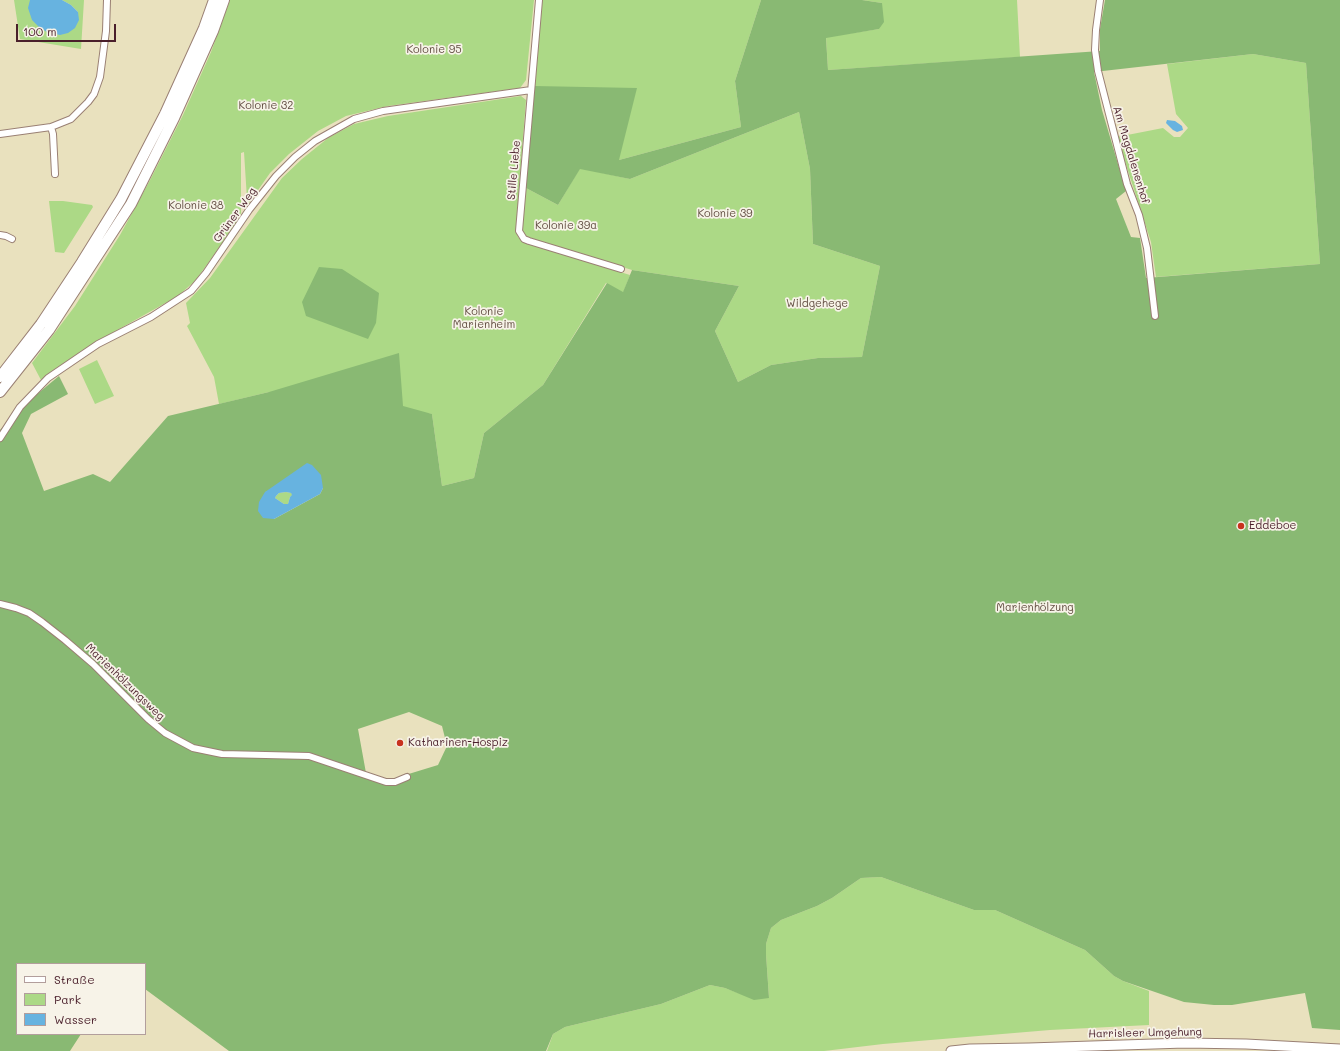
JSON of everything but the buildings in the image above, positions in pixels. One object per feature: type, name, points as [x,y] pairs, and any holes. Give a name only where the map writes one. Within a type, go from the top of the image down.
[{"type":"highway","points":[[0,377],[41,324],[121,199],[165,114],[204,28],[214,0]]},
{"type":"highway","points":[[0,392],[49,330],[131,204],[174,118],[213,31],[224,0]]},
{"type":"main road","name":"Harrisleer Umgehung","points":[[951,1051],[970,1049],[1029,1048],[1070,1049],[1185,1043],[1246,1044],[1340,1049]]},
{"type":"main road","points":[[1029,1048],[1038,1051]]},
{"type":"street","points":[[0,134],[51,127],[71,119],[88,102],[94,94],[100,78],[104,55],[107,0]]},
{"type":"street","name":"Stille Liebe","points":[[539,0],[519,231],[528,241],[621,269]]},
{"type":"street","name":"Am Magdalenenhof","points":[[1100,0],[1095,37],[1098,71],[1128,184],[1139,215],[1147,248],[1155,316]]},
{"type":"street","name":"Grüner Weg","points":[[0,438],[20,407],[48,378],[98,344],[151,317],[191,291],[206,273],[249,210],[276,176],[295,157],[315,141],[354,119],[384,111],[531,90]]},
{"type":"street","points":[[51,127],[53,134],[55,174]]},
{"type":"street","points":[[0,235],[12,239]]},
{"type":"street","name":"Marienhölzungsweg","points":[[0,604],[16,608],[42,622],[93,664],[148,720],[165,733],[193,748],[222,754],[309,756],[386,782],[394,782],[408,777]]},
{"type":"green space","points":[[14,0],[30,0],[78,12],[71,5],[62,0],[84,0],[81,49],[20,39]]},
{"type":"green space","points":[[230,0],[534,0],[526,80],[520,88],[388,106],[346,116],[318,131],[289,154],[270,173],[249,203],[247,199],[244,152],[241,153],[241,213],[238,221],[196,280],[178,296],[96,342],[41,380],[32,363],[75,306],[120,235],[149,182],[183,115],[211,52]]},
{"type":"green space","points":[[542,0],[761,0],[735,81],[741,127],[619,160],[534,86]]},
{"type":"green space","name":"Marienhölzung","points":[[761,0],[862,0],[882,3],[884,22],[879,29],[826,38],[828,70],[1100,51],[1100,29],[1105,0],[1340,0],[1340,1030],[1312,1028],[1305,993],[1232,1005],[1184,1002],[1123,981],[1114,976],[1085,950],[995,910],[974,910],[881,877],[861,878],[832,898],[817,906],[781,920],[771,928],[766,944],[769,998],[754,1000],[725,988],[710,985],[661,1004],[565,1027],[553,1034],[546,1051],[229,1051],[146,990],[146,963],[16,963],[16,1035],[80,1035],[70,1051],[0,1051],[0,430],[24,405],[59,376],[68,394],[31,414],[22,433],[44,491],[93,474],[110,482],[168,416],[269,392],[399,353],[403,406],[432,414],[442,486],[474,478],[484,433],[543,385],[607,283],[623,292],[632,270],[739,286],[715,331],[738,382],[771,365],[818,358],[862,357],[880,266],[813,244],[810,169],[799,112],[630,179],[580,169],[558,205],[526,188],[534,86],[637,88],[619,160],[741,127],[735,81]],"holes":[[[1253,54],[1306,63],[1320,264],[1146,278],[1140,238],[1131,237],[1116,199],[1126,191],[1102,110],[1094,72]],[[323,488],[320,494],[274,519],[265,492]],[[409,712],[442,726],[447,746],[438,765],[389,780],[366,773],[358,729]]]},
{"type":"green space","points":[[862,0],[1017,0],[1020,57],[828,70],[826,37],[879,29],[882,3]]},
{"type":"green space","points":[[1253,54],[1306,63],[1320,264],[1156,277],[1151,242],[1117,137],[1163,128],[1174,137],[1180,137],[1188,128],[1176,114],[1167,64]]},
{"type":"green space","name":"Kolonie Marienheim","points":[[521,96],[526,100],[516,230],[518,237],[525,243],[630,275],[623,293],[606,283],[543,385],[484,433],[474,478],[442,486],[432,414],[269,392],[219,404],[214,377],[187,326],[190,323],[186,303],[210,278],[282,178],[302,159],[328,138],[354,124],[388,116]]},
{"type":"green space","points":[[799,112],[810,169],[813,244],[880,266],[862,357],[818,358],[771,365],[738,382],[715,331],[739,286],[632,270],[529,238],[524,235],[522,230],[526,188],[558,205],[580,168],[630,179]]},
{"type":"green space","points":[[49,201],[63,201],[92,205],[93,207],[64,253],[55,252]]},
{"type":"green space","points":[[319,267],[342,269],[379,293],[376,323],[368,339],[306,316],[302,302]]},
{"type":"green space","points":[[97,360],[114,396],[95,404],[79,369]]},
{"type":"green space","points":[[286,492],[293,495],[290,497],[288,504],[284,504],[275,498],[279,493]]},
{"type":"green space","points":[[881,877],[974,910],[995,910],[1085,950],[1114,976],[1149,991],[1149,1025],[1050,1030],[883,1044],[824,1051],[547,1051],[553,1034],[565,1027],[661,1004],[710,985],[725,988],[738,993],[769,998],[766,944],[771,928],[781,920],[817,906],[832,898],[861,878]]},
{"type":"water","points":[[30,0],[62,0],[71,5],[78,12],[79,20],[75,28],[68,33],[60,35],[47,32],[32,20],[28,8]]},
{"type":"water","points":[[1167,120],[1175,121],[1182,126],[1183,130],[1177,132],[1173,130],[1166,123]]},
{"type":"water","points":[[307,463],[312,465],[321,475],[323,488],[320,494],[274,519],[263,518],[258,511],[259,502],[265,492]],"holes":[[[279,493],[291,493],[292,495],[288,504],[284,504],[275,498]]]},
{"type":"place","name":"Eddeboe","points":[[1241,526]]},
{"type":"place","name":"Katharinen-Hospiz","points":[[400,743]]},
{"type":"park label","name":"Kolonie 95","points":[[434,50]]},
{"type":"park label","name":"Kolonie 32","points":[[266,106]]},
{"type":"park label","name":"Kolonie 38","points":[[196,206]]},
{"type":"park label","name":"Kolonie 39","points":[[725,214]]},
{"type":"park label","name":"Kolonie 39a","points":[[566,226]]},
{"type":"park label","name":"Wildgehege","points":[[817,304]]}]
